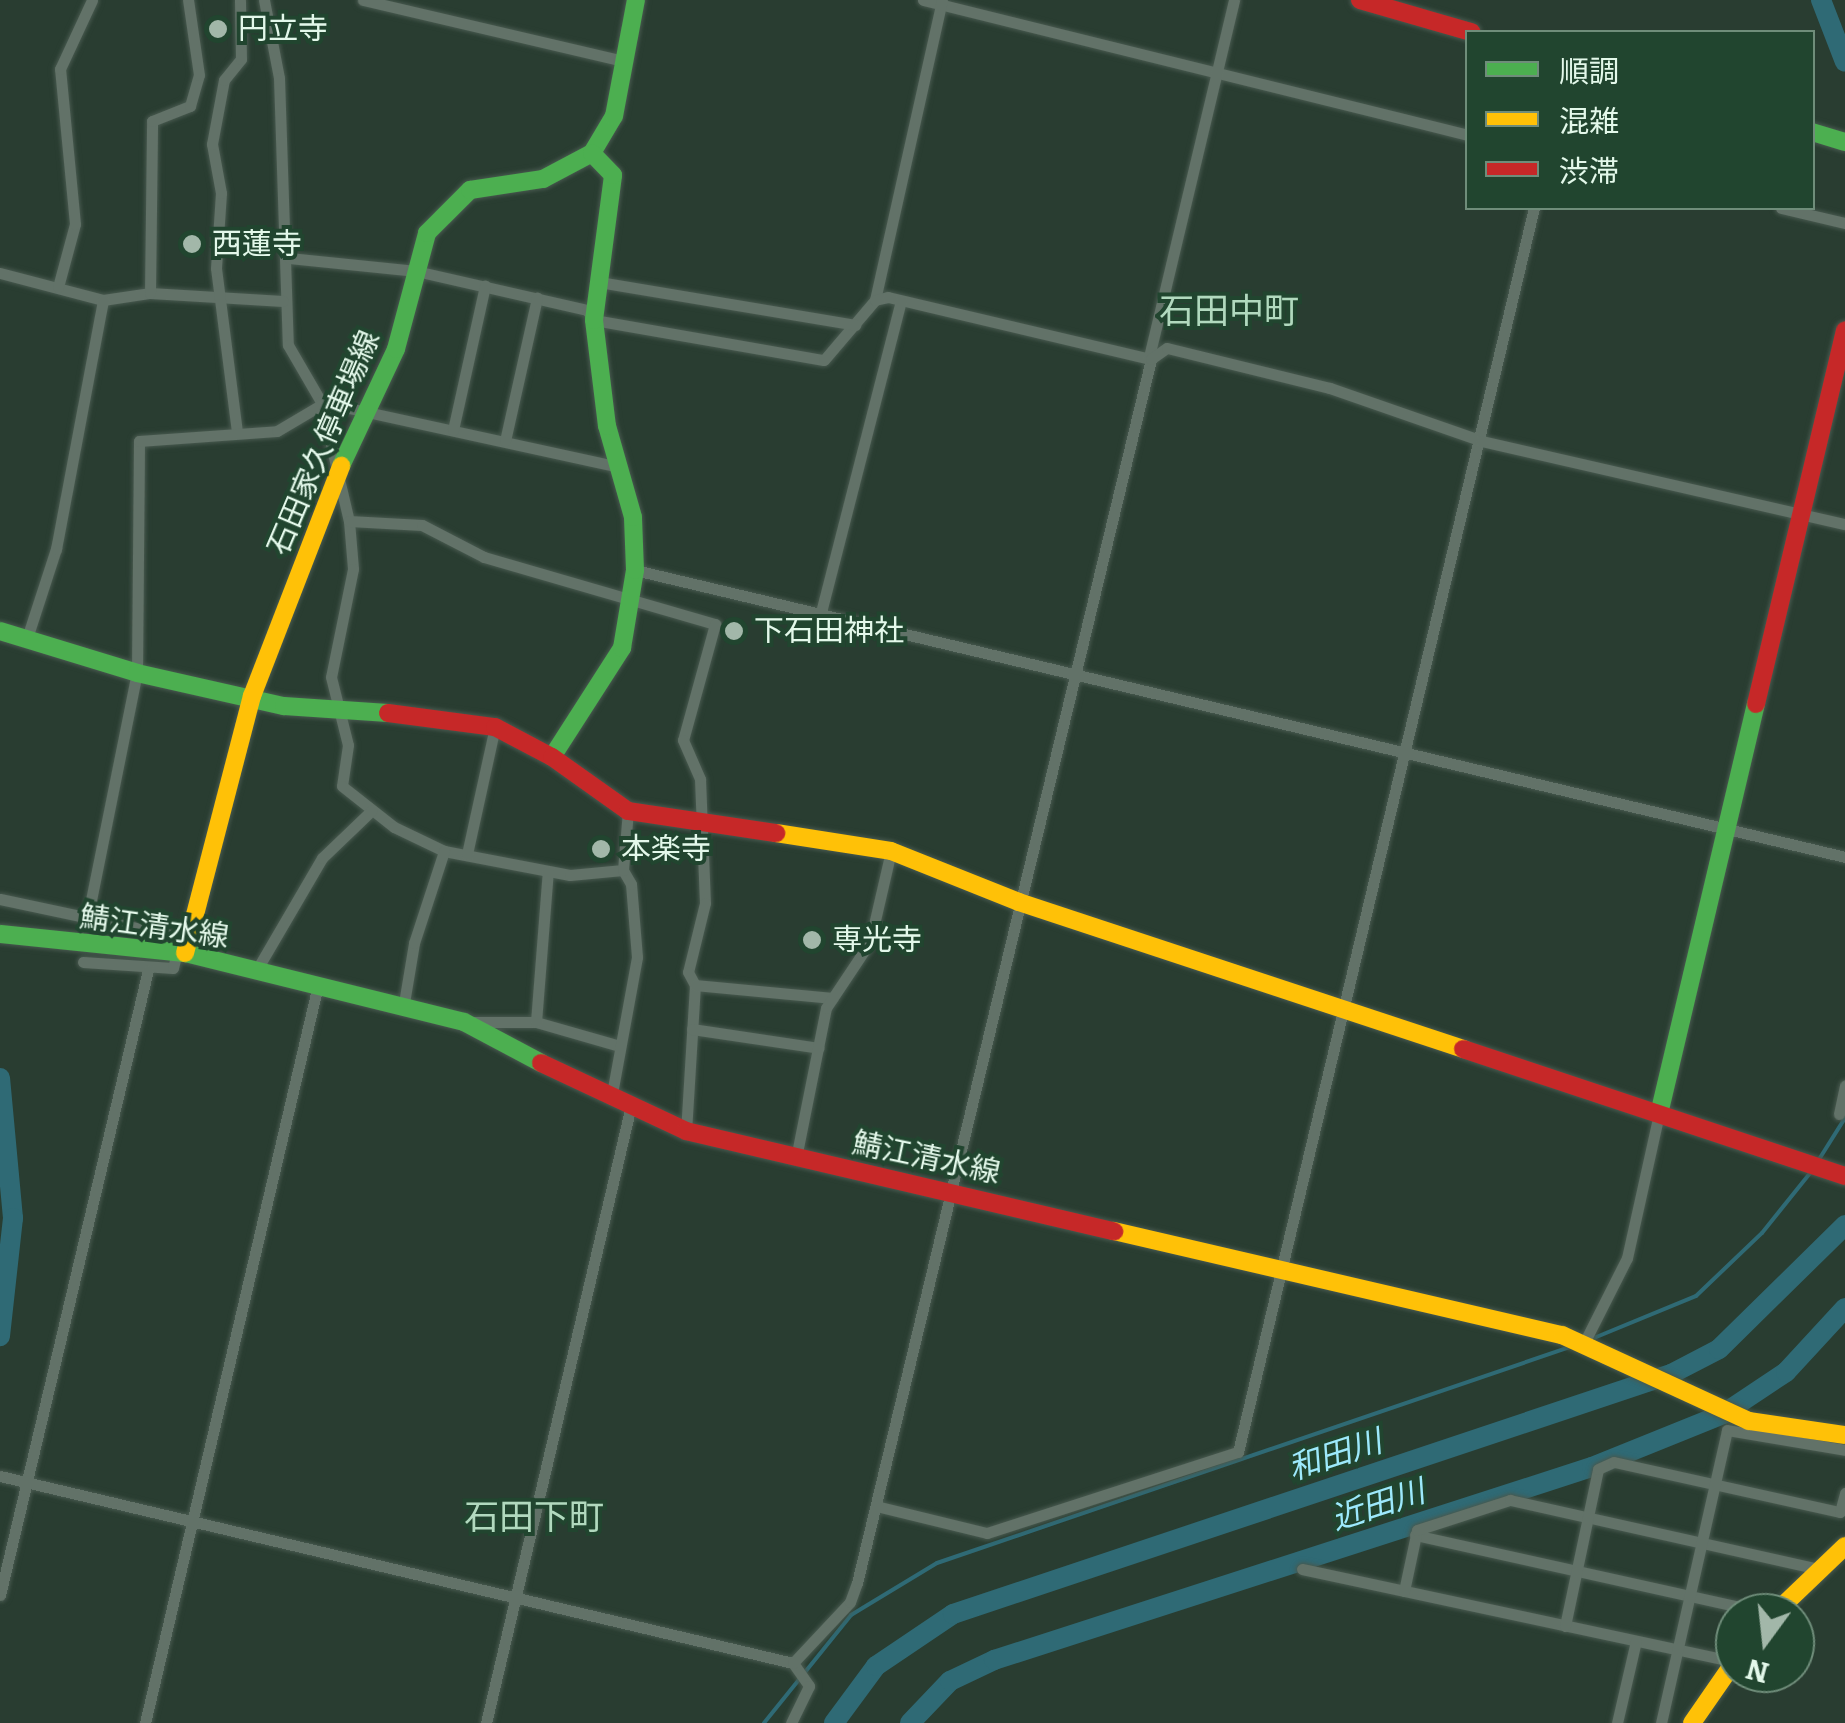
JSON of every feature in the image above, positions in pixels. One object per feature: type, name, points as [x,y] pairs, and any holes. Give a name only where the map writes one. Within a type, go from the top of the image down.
[{"type":"main road","points":[[552,757],[611,672],[635,570],[634,516],[607,426],[594,320],[614,190],[612,174],[592,153],[614,116],[636,0]]},
{"type":"main road","points":[[1360,0],[1465,31]]},
{"type":"main road","points":[[1815,133],[1845,142]]},
{"type":"main road","name":"石田家久停車場線","points":[[183,948],[252,696],[336,472],[370,410],[396,350],[431,225],[463,194],[543,179],[592,153]]},
{"type":"main road","points":[[1659,1114],[1845,330]]},
{"type":"main road","points":[[0,630],[137,674],[284,706],[456,717],[496,727],[552,757],[628,811],[891,852],[1019,902],[1845,1176]]},
{"type":"main road","name":"鯖江清水線","points":[[0,934],[183,948],[256,971],[464,1022],[630,1110],[686,1131],[951,1190],[1584,1343],[1749,1421],[1845,1434]]},
{"type":"main road","points":[[1795,1593],[1845,1546]]},
{"type":"main road","points":[[1692,1723],[1715,1689]]},
{"type":"street","points":[[58,287],[75,224],[60,69],[92,0]]},
{"type":"street","points":[[150,293],[152,121],[190,106],[199,74],[188,0]]},
{"type":"street","points":[[236,432],[221,299],[221,193],[212,144],[224,80],[240,59],[240,0]]},
{"type":"street","points":[[264,0],[280,78],[278,148],[288,258],[283,300],[292,358],[321,403],[348,521],[352,569],[331,677],[348,745],[342,786],[412,838],[444,851],[570,875],[622,870]]},
{"type":"street","points":[[363,0],[624,62]]},
{"type":"street","points":[[923,0],[1465,133]]},
{"type":"street","points":[[794,1662],[850,1602],[876,1506],[1150,358],[1212,74],[1234,0]]},
{"type":"street","points":[[288,258],[416,271],[587,310],[594,320],[824,360],[875,300],[941,2]]},
{"type":"street","points":[[876,1506],[987,1533],[1238,1452],[1402,753],[1482,441],[1534,210]]},
{"type":"street","points":[[1790,210],[1845,223]]},
{"type":"street","points":[[0,273],[103,300],[150,293],[283,300]]},
{"type":"street","points":[[598,282],[855,325]]},
{"type":"street","points":[[453,430],[485,286]]},
{"type":"street","points":[[505,441],[537,298]]},
{"type":"street","points":[[27,638],[56,549],[103,300]]},
{"type":"street","points":[[875,300],[901,301],[1150,358],[1167,348],[1330,388],[1482,441],[1845,524]]},
{"type":"street","points":[[820,616],[901,301]]},
{"type":"street","points":[[87,920],[137,674],[139,441],[277,431],[321,403],[370,410],[620,467]]},
{"type":"street","points":[[348,521],[422,525],[484,557],[715,624],[683,740],[700,780],[706,903],[688,972],[694,986],[686,1131]]},
{"type":"street","points":[[635,570],[1071,678],[1845,857]]},
{"type":"street","points":[[467,854],[496,727]]},
{"type":"street","points":[[256,971],[322,858],[372,810]]},
{"type":"street","points":[[611,1099],[616,1045],[637,957],[632,884],[622,870],[628,811]]},
{"type":"street","points":[[402,1009],[414,942],[444,851]]},
{"type":"street","points":[[796,1158],[832,998],[870,942],[891,852]]},
{"type":"street","points":[[536,1022],[548,870]]},
{"type":"street","points":[[0,899],[183,948],[173,968],[148,970],[83,962]]},
{"type":"street","points":[[0,1595],[148,970]]},
{"type":"street","points":[[146,1723],[318,985]]},
{"type":"street","points":[[694,986],[832,998]]},
{"type":"street","points":[[464,1022],[536,1022],[616,1045]]},
{"type":"street","points":[[692,1029],[819,1048]]},
{"type":"street","points":[[1839,1114],[1845,1086]]},
{"type":"street","points":[[486,1723],[630,1110]]},
{"type":"street","points":[[1584,1343],[1627,1258],[1659,1114]]},
{"type":"street","points":[[1661,1723],[1727,1430],[1845,1450]]},
{"type":"street","points":[[1564,1626],[1598,1468],[1614,1462],[1840,1512],[1845,1493]]},
{"type":"street","points":[[0,1476],[794,1662],[809,1686],[791,1723]]},
{"type":"street","points":[[1416,1535],[1510,1500],[1819,1569]]},
{"type":"street","points":[[1416,1535],[1715,1602]]},
{"type":"street","points":[[1404,1591],[1416,1535]]},
{"type":"street","points":[[1302,1569],[1715,1657]]},
{"type":"street","points":[[1618,1723],[1636,1641]]},
{"type":"waterway","points":[[1821,0],[1845,62]]},
{"type":"waterway","points":[[0,1078],[13,1218],[0,1336]]},
{"type":"waterway","points":[[1818,1161],[1845,1118]]},
{"type":"waterway","points":[[1589,1340],[1696,1296],[1762,1233],[1810,1173]]},
{"type":"waterway","name":"和田川","points":[[834,1723],[876,1666],[953,1614],[1671,1374],[1719,1349],[1845,1225]]},
{"type":"waterway","name":"近田川","points":[[910,1723],[950,1681],[994,1660],[1592,1467],[1723,1414],[1786,1372],[1845,1308]]},
{"type":"waterway","points":[[764,1723],[851,1615],[937,1563],[1570,1347]]},
{"type":"traffic: fast","points":[[341,466],[396,349],[427,233],[470,190],[543,179],[592,153],[614,116],[636,0]]},
{"type":"traffic: fast","points":[[1815,133],[1845,142]]},
{"type":"traffic: fast","points":[[552,757],[622,648],[635,570],[633,517],[607,426],[594,320],[613,175],[592,153]]},
{"type":"traffic: fast","points":[[0,631],[137,673],[284,706],[388,713]]},
{"type":"traffic: fast","points":[[1659,1114],[1756,704]]},
{"type":"traffic: fast","points":[[0,934],[185,953],[464,1022],[541,1063]]},
{"type":"traffic: slow","points":[[185,953],[252,696],[341,466]]},
{"type":"traffic: slow","points":[[776,833],[891,851],[1019,902],[1463,1049]]},
{"type":"traffic: slow","points":[[1114,1231],[1562,1335],[1749,1421],[1845,1435]]},
{"type":"traffic: slow","points":[[1796,1593],[1845,1546]]},
{"type":"traffic: slow","points":[[1692,1723],[1715,1690]]},
{"type":"traffic: jam","points":[[1360,0],[1465,30]]},
{"type":"traffic: jam","points":[[1756,704],[1845,330]]},
{"type":"traffic: jam","points":[[388,713],[495,727],[552,757],[628,811],[776,833]]},
{"type":"traffic: jam","points":[[1463,1049],[1845,1176]]},
{"type":"traffic: jam","points":[[541,1063],[686,1131],[1114,1231]]},
{"type":"place","name":"円立寺","points":[[218,29]]},
{"type":"place","name":"西蓮寺","points":[[192,244]]},
{"type":"place","name":"下石田神社","points":[[734,631]]},
{"type":"place","name":"本楽寺","points":[[601,849]]},
{"type":"place","name":"専光寺","points":[[812,940]]},
{"type":"district","name":"石田中町","points":[[1229,311]]},
{"type":"district","name":"石田下町","points":[[534,1517]]}]
